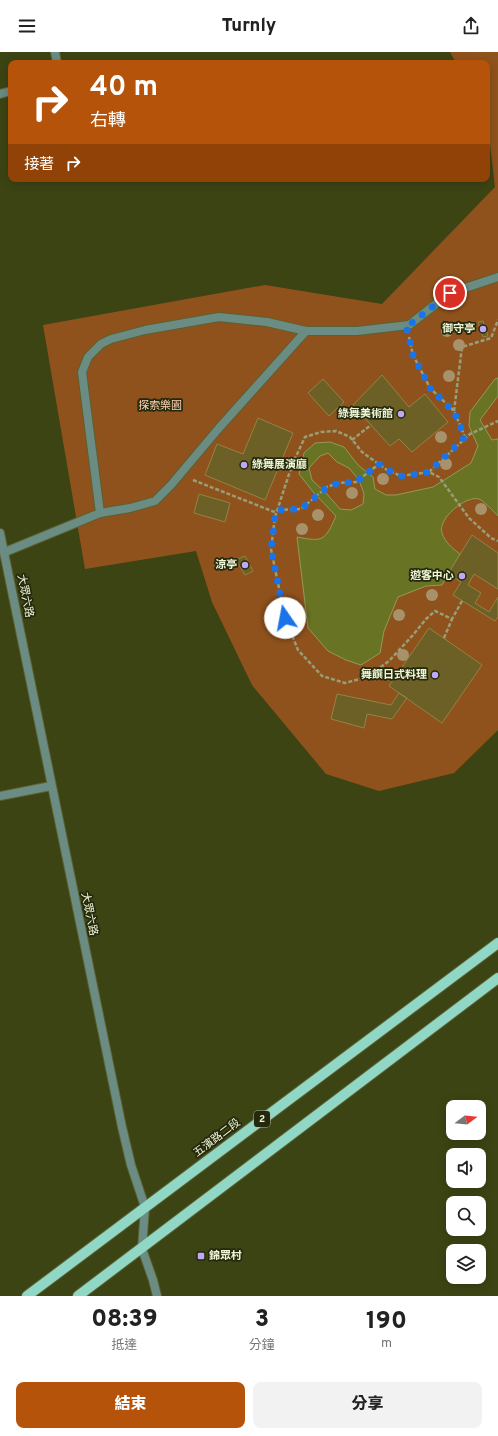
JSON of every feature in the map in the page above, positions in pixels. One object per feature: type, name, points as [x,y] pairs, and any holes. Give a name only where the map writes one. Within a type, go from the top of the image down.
[{"type":"main road","name":"五濱路二段","points":[[27,1296],[498,943]]},
{"type":"main road","points":[[78,1296],[498,978]]},
{"type":"street","points":[[100,513],[82,372],[88,357],[101,344],[111,339],[145,330],[219,317],[268,322],[306,331],[357,331],[409,325],[450,293],[498,277]]},
{"type":"street","points":[[5,552],[100,513],[130,508],[155,501],[306,331]]},
{"type":"street","name":"大眾六路","points":[[0,533],[122,1127],[131,1165],[145,1207],[142,1249],[153,1280],[156,1296]]},
{"type":"street","points":[[0,796],[51,786]]},
{"type":"path","points":[[454,412],[462,347],[491,338],[498,320]]},
{"type":"path","points":[[406,325],[413,355],[430,388],[454,412],[465,437]]},
{"type":"path","points":[[429,472],[465,437],[486,425],[498,421]]},
{"type":"path","points":[[352,440],[371,425]]},
{"type":"path","points":[[452,619],[435,611],[426,619],[389,661],[367,676],[345,683],[322,676],[298,650],[285,618],[271,549],[277,511],[292,465],[305,437],[321,432],[336,431],[350,437],[362,452],[387,470],[401,476],[429,472],[439,477],[469,518],[491,538],[498,541]]},
{"type":"path","points":[[179,475],[277,511],[301,509],[326,488],[338,483],[356,482],[379,464]]},
{"type":"path","points":[[444,638],[462,600]]},
{"type":"green space","name":"探索樂園","points":[[450,52],[498,52],[498,730],[454,773],[379,791],[326,774],[252,685],[212,602],[196,551],[85,569],[43,325],[265,285],[382,304],[495,187],[490,144],[490,60],[454,60]]},
{"type":"shaded area","points":[[498,378],[498,396],[480,420],[492,440],[498,439],[498,516],[479,499],[473,499],[460,504],[448,515],[442,527],[442,533],[449,545],[460,554],[442,585],[426,586],[398,597],[384,631],[380,653],[361,665],[346,660],[328,651],[308,628],[297,537],[313,539],[322,538],[329,531],[336,516],[314,493],[299,474],[304,453],[315,443],[330,442],[344,447],[358,465],[373,477],[375,489],[386,495],[396,495],[433,487],[471,463],[478,446],[469,426],[470,412],[495,379]],"holes":[[[328,453],[337,462],[349,468],[359,480],[364,494],[363,504],[351,510],[340,509],[312,480],[309,468],[320,456]]]},
{"type":"building","name":"御守亭","points":[[483,321],[488,336],[483,337],[478,322]]},
{"type":"building","name":"綠舞美術館","points":[[382,375],[409,407],[425,394],[448,422],[412,452],[399,439],[390,446],[353,405]]},
{"type":"building","points":[[323,379],[344,402],[329,416],[308,393]]},
{"type":"building","name":"綠舞展演廳","points":[[258,418],[293,433],[265,500],[205,475],[217,444],[243,454]]},
{"type":"building","points":[[199,494],[230,503],[225,522],[194,513]]},
{"type":"building","name":"遊客中心","points":[[472,535],[498,553],[498,589],[474,574],[468,585],[481,593],[475,603],[489,612],[498,597],[498,617],[495,621],[453,595],[461,582],[448,574]]},
{"type":"building","name":"涼亭","points":[[245,556],[253,571],[245,575],[236,560]]},
{"type":"building","name":"舞饌日式料理","points":[[429,628],[482,665],[442,723],[389,686]]},
{"type":"building","points":[[399,693],[407,698],[392,719],[367,714],[364,728],[331,719],[337,694],[391,705]]},
{"type":"place","name":"御守亭","points":[[483,329]]},
{"type":"place","name":"綠舞美術館","points":[[401,414]]},
{"type":"place","name":"綠舞展演廳","points":[[244,465]]},
{"type":"place","name":"涼亭","points":[[245,565]]},
{"type":"place","name":"遊客中心","points":[[462,576]]},
{"type":"place","name":"舞饌日式料理","points":[[435,675]]},
{"type":"place","name":"錦眾村","points":[[201,1256]]},
{"type":"route","points":[[285,618],[271,549],[275,517],[278,510],[301,509],[326,488],[338,483],[356,482],[379,464],[387,470],[401,476],[429,472],[465,437],[454,412],[430,388],[413,355],[406,325],[409,325],[450,293]]}]
